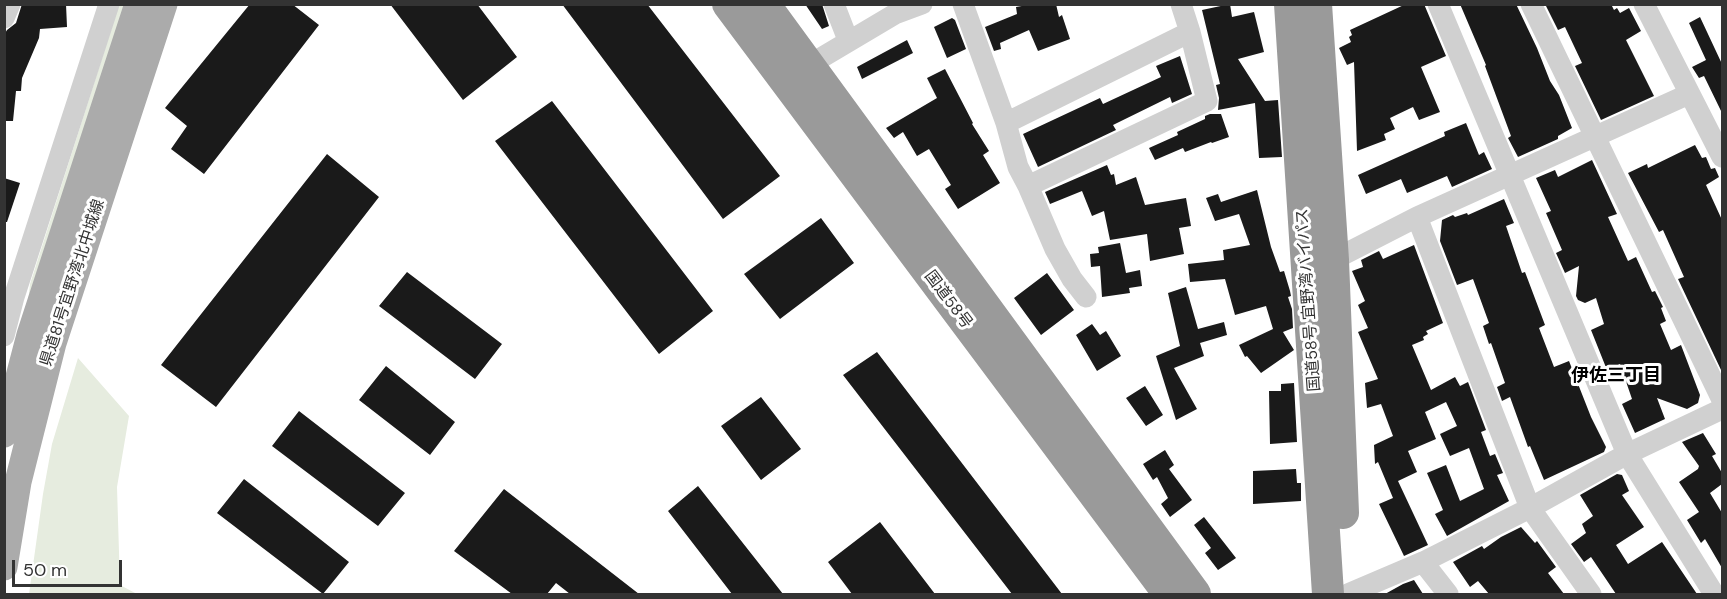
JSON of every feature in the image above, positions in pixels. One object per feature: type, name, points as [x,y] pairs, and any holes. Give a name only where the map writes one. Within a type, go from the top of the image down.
[{"type":"highway","name":"国道58号","points":[[728,4],[797,73],[1195,594]]},
{"type":"highway","name":"国道58号","points":[[764,4],[797,73],[1169,594]]},
{"type":"highway","name":"国道58号 宜野湾バイパス","points":[[1290,4],[1328,594]]},
{"type":"highway","name":"国道58号 宜野湾バイパス","points":[[1316,4],[1333,260],[1347,594]]},
{"type":"main road","name":"県道81号宜野湾北中城線","points":[[4,434],[29,338],[138,4]]},
{"type":"main road","name":"県道81号宜野湾北中城線","points":[[4,567],[18,483],[29,338],[164,4]]},
{"type":"street","points":[[4,18],[10,4]]},
{"type":"street","points":[[29,338],[15,318],[14,297],[109,4]]},
{"type":"street","points":[[834,4],[848,40]]},
{"type":"street","points":[[797,73],[848,40],[895,14],[922,4]]},
{"type":"street","points":[[963,4],[1006,123],[1018,167],[1055,249],[1071,279],[1086,297]]},
{"type":"street","points":[[1028,186],[1207,101],[1181,4]]},
{"type":"street","points":[[1438,4],[1627,454],[1714,594]]},
{"type":"street","points":[[1531,4],[1722,400]]},
{"type":"street","points":[[1644,4],[1722,157]]},
{"type":"street","points":[[1006,123],[1190,32]]},
{"type":"street","points":[[1333,260],[1509,174],[1689,94]]},
{"type":"street","points":[[1417,217],[1530,508],[1591,594]]},
{"type":"street","points":[[1347,594],[1423,562],[1530,508],[1627,454],[1722,409]]},
{"type":"street","points":[[1423,562],[1448,594]]},
{"type":"shaded area","points":[[119,5],[125,5],[28,302],[30,284]]},
{"type":"shaded area","points":[[78,358],[129,416],[117,487],[120,585],[137,594],[29,594],[52,444]]},
{"type":"building","points":[[22,4],[66,4],[67,27],[40,29],[39,38],[22,78],[21,91],[16,91],[13,121],[4,121],[4,35],[16,23]]},
{"type":"building","points":[[250,4],[292,4],[319,25],[204,174],[171,149],[187,126],[165,108]]},
{"type":"building","points":[[390,4],[477,4],[517,57],[463,100]]},
{"type":"building","points":[[562,4],[647,4],[780,176],[723,219]]},
{"type":"building","points":[[805,4],[822,4],[829,26],[822,29]]},
{"type":"building","points":[[1056,4],[1059,17],[1062,15],[1070,39],[1038,51],[1029,30],[1000,43],[1001,49],[994,51],[985,27],[1017,14],[1016,7]]},
{"type":"building","points":[[1230,4],[1232,17],[1254,12],[1264,52],[1238,59],[1265,101],[1278,100],[1282,157],[1259,158],[1255,103],[1218,110],[1219,98],[1216,85],[1220,84],[1202,10]]},
{"type":"building","points":[[1406,4],[1424,4],[1446,56],[1421,67],[1440,112],[1419,120],[1413,107],[1390,118],[1395,129],[1384,134],[1386,140],[1357,151],[1354,62],[1347,65],[1339,48],[1351,42],[1350,30]]},
{"type":"building","points":[[1460,4],[1516,4],[1572,128],[1558,136],[1558,139],[1518,157],[1508,138],[1511,136],[1486,65]]},
{"type":"building","points":[[1545,4],[1611,4],[1614,10],[1617,8],[1620,13],[1629,8],[1641,31],[1626,40],[1654,96],[1601,120],[1575,66],[1582,63],[1565,27],[1558,30]]},
{"type":"building","points":[[1700,17],[1722,64],[1722,113],[1704,76],[1699,78],[1692,67],[1706,60],[1689,23]]},
{"type":"building","points":[[952,18],[955,20],[966,49],[947,58],[934,27]]},
{"type":"building","points":[[907,40],[913,53],[862,79],[857,67]]},
{"type":"building","points":[[1180,56],[1192,94],[1172,103],[1170,97],[1113,125],[1116,130],[1038,167],[1023,134],[1100,98],[1103,104],[1161,77],[1156,66]]},
{"type":"building","points":[[945,69],[972,124],[989,151],[983,155],[1000,183],[958,209],[945,189],[951,185],[929,149],[917,156],[903,132],[894,138],[886,128],[937,98],[927,78]]},
{"type":"building","points":[[552,101],[713,311],[659,354],[495,141]]},
{"type":"building","points":[[1221,114],[1229,137],[1185,152],[1183,148],[1155,160],[1149,148],[1178,135],[1177,132],[1205,119],[1205,116]]},
{"type":"building","points":[[1466,123],[1479,155],[1484,152],[1492,169],[1452,187],[1447,176],[1407,193],[1401,179],[1366,194],[1358,175],[1445,136],[1444,132]]},
{"type":"building","points":[[1695,145],[1702,158],[1706,157],[1711,169],[1715,168],[1719,177],[1706,185],[1722,220],[1722,372],[1678,279],[1684,277],[1663,230],[1659,232],[1628,173],[1647,164],[1648,168]]},
{"type":"building","points":[[327,154],[379,197],[216,407],[161,365]]},
{"type":"building","points":[[1592,160],[1617,214],[1608,217],[1628,261],[1636,257],[1652,292],[1655,291],[1663,307],[1661,308],[1666,321],[1660,324],[1671,350],[1681,345],[1700,395],[1698,403],[1687,409],[1657,398],[1665,419],[1635,433],[1622,404],[1632,399],[1620,364],[1607,370],[1591,330],[1604,324],[1596,298],[1585,303],[1578,300],[1576,296],[1579,266],[1565,273],[1556,253],[1562,250],[1546,213],[1551,211],[1536,178],[1555,170],[1558,177]]},
{"type":"building","points":[[1107,165],[1111,175],[1114,174],[1116,185],[1136,177],[1145,205],[1186,198],[1191,226],[1179,228],[1184,254],[1150,261],[1147,234],[1110,240],[1104,211],[1092,216],[1082,191],[1050,204],[1045,192]]},
{"type":"building","points":[[4,178],[20,183],[7,222],[4,222]]},
{"type":"building","points":[[1257,190],[1271,247],[1280,272],[1284,271],[1290,291],[1291,296],[1288,297],[1292,309],[1293,328],[1283,332],[1294,350],[1261,373],[1247,356],[1245,357],[1239,345],[1273,329],[1266,306],[1235,315],[1225,279],[1190,282],[1188,264],[1224,260],[1223,250],[1250,245],[1239,214],[1215,221],[1206,198],[1218,194],[1221,202]]},
{"type":"building","points":[[1504,199],[1514,223],[1506,226],[1522,273],[1525,272],[1545,325],[1539,328],[1554,367],[1569,361],[1591,417],[1606,447],[1604,452],[1544,480],[1530,446],[1528,447],[1510,397],[1502,401],[1497,387],[1505,383],[1483,326],[1489,323],[1473,279],[1457,285],[1440,241],[1442,220],[1453,215],[1455,217],[1467,213],[1468,215]]},
{"type":"building","points":[[821,218],[854,263],[780,319],[744,274]]},
{"type":"building","points":[[1120,243],[1126,273],[1140,270],[1142,286],[1129,288],[1130,293],[1102,297],[1100,266],[1091,267],[1090,254],[1099,253],[1098,247]]},
{"type":"building","points":[[1414,245],[1443,323],[1426,331],[1428,334],[1423,337],[1424,340],[1412,345],[1431,390],[1455,377],[1460,386],[1468,382],[1486,430],[1481,432],[1490,456],[1495,454],[1503,473],[1497,475],[1509,501],[1447,536],[1435,514],[1443,510],[1427,473],[1446,465],[1460,501],[1484,489],[1469,448],[1450,456],[1440,434],[1457,426],[1446,402],[1425,412],[1436,439],[1408,451],[1417,472],[1398,481],[1428,545],[1404,556],[1379,504],[1393,498],[1378,462],[1375,464],[1374,445],[1393,436],[1381,404],[1367,408],[1365,383],[1378,379],[1358,332],[1368,328],[1358,305],[1365,301],[1352,271],[1363,267],[1361,260],[1379,251],[1383,259]]},
{"type":"building","points":[[407,272],[502,344],[475,379],[379,306]]},
{"type":"building","points":[[1047,273],[1074,310],[1041,335],[1014,298]]},
{"type":"building","points":[[1186,287],[1198,329],[1224,322],[1227,335],[1200,343],[1204,356],[1174,368],[1197,409],[1176,420],[1156,356],[1180,346],[1168,293]]},
{"type":"building","points":[[1092,324],[1100,335],[1106,331],[1121,356],[1097,371],[1076,335]]},
{"type":"building","points":[[877,352],[1062,594],[1012,594],[843,375]]},
{"type":"building","points":[[386,366],[455,422],[430,455],[359,400]]},
{"type":"building","points":[[1294,383],[1297,442],[1270,444],[1269,391],[1281,391],[1281,384]]},
{"type":"building","points":[[1145,386],[1163,415],[1146,426],[1126,398]]},
{"type":"building","points":[[761,397],[801,449],[761,480],[721,426]]},
{"type":"building","points":[[299,411],[405,493],[378,526],[272,446]]},
{"type":"building","points":[[1703,433],[1716,454],[1712,456],[1722,473],[1722,484],[1710,493],[1722,513],[1722,568],[1705,539],[1701,543],[1687,520],[1699,512],[1679,482],[1699,466],[1682,442]]},
{"type":"building","points":[[1165,450],[1174,465],[1169,469],[1192,500],[1170,517],[1161,504],[1168,498],[1157,477],[1153,480],[1143,464]]},
{"type":"building","points":[[1296,469],[1297,483],[1301,483],[1301,501],[1253,504],[1253,471]]},
{"type":"building","points":[[1617,474],[1622,475],[1629,491],[1622,495],[1644,527],[1616,545],[1628,564],[1662,542],[1697,594],[1616,594],[1591,557],[1584,562],[1571,544],[1586,533],[1582,524],[1593,516],[1580,495]]},
{"type":"building","points":[[244,479],[349,562],[323,594],[217,513]]},
{"type":"building","points":[[698,486],[783,594],[732,594],[668,511]]},
{"type":"building","points":[[504,489],[639,594],[570,594],[556,583],[547,594],[512,594],[454,551]]},
{"type":"building","points":[[1204,517],[1236,558],[1218,570],[1205,553],[1211,548],[1194,525]]},
{"type":"building","points":[[880,522],[935,594],[852,594],[828,562]]},
{"type":"building","points":[[1521,527],[1535,543],[1537,541],[1556,567],[1548,573],[1564,594],[1489,594],[1478,581],[1470,587],[1453,562],[1482,546],[1484,549]]},
{"type":"building","points":[[1414,580],[1423,594],[1385,594],[1403,584]]},
{"type":"district","name":"伊佐三丁目","points":[[1616,376]]}]
